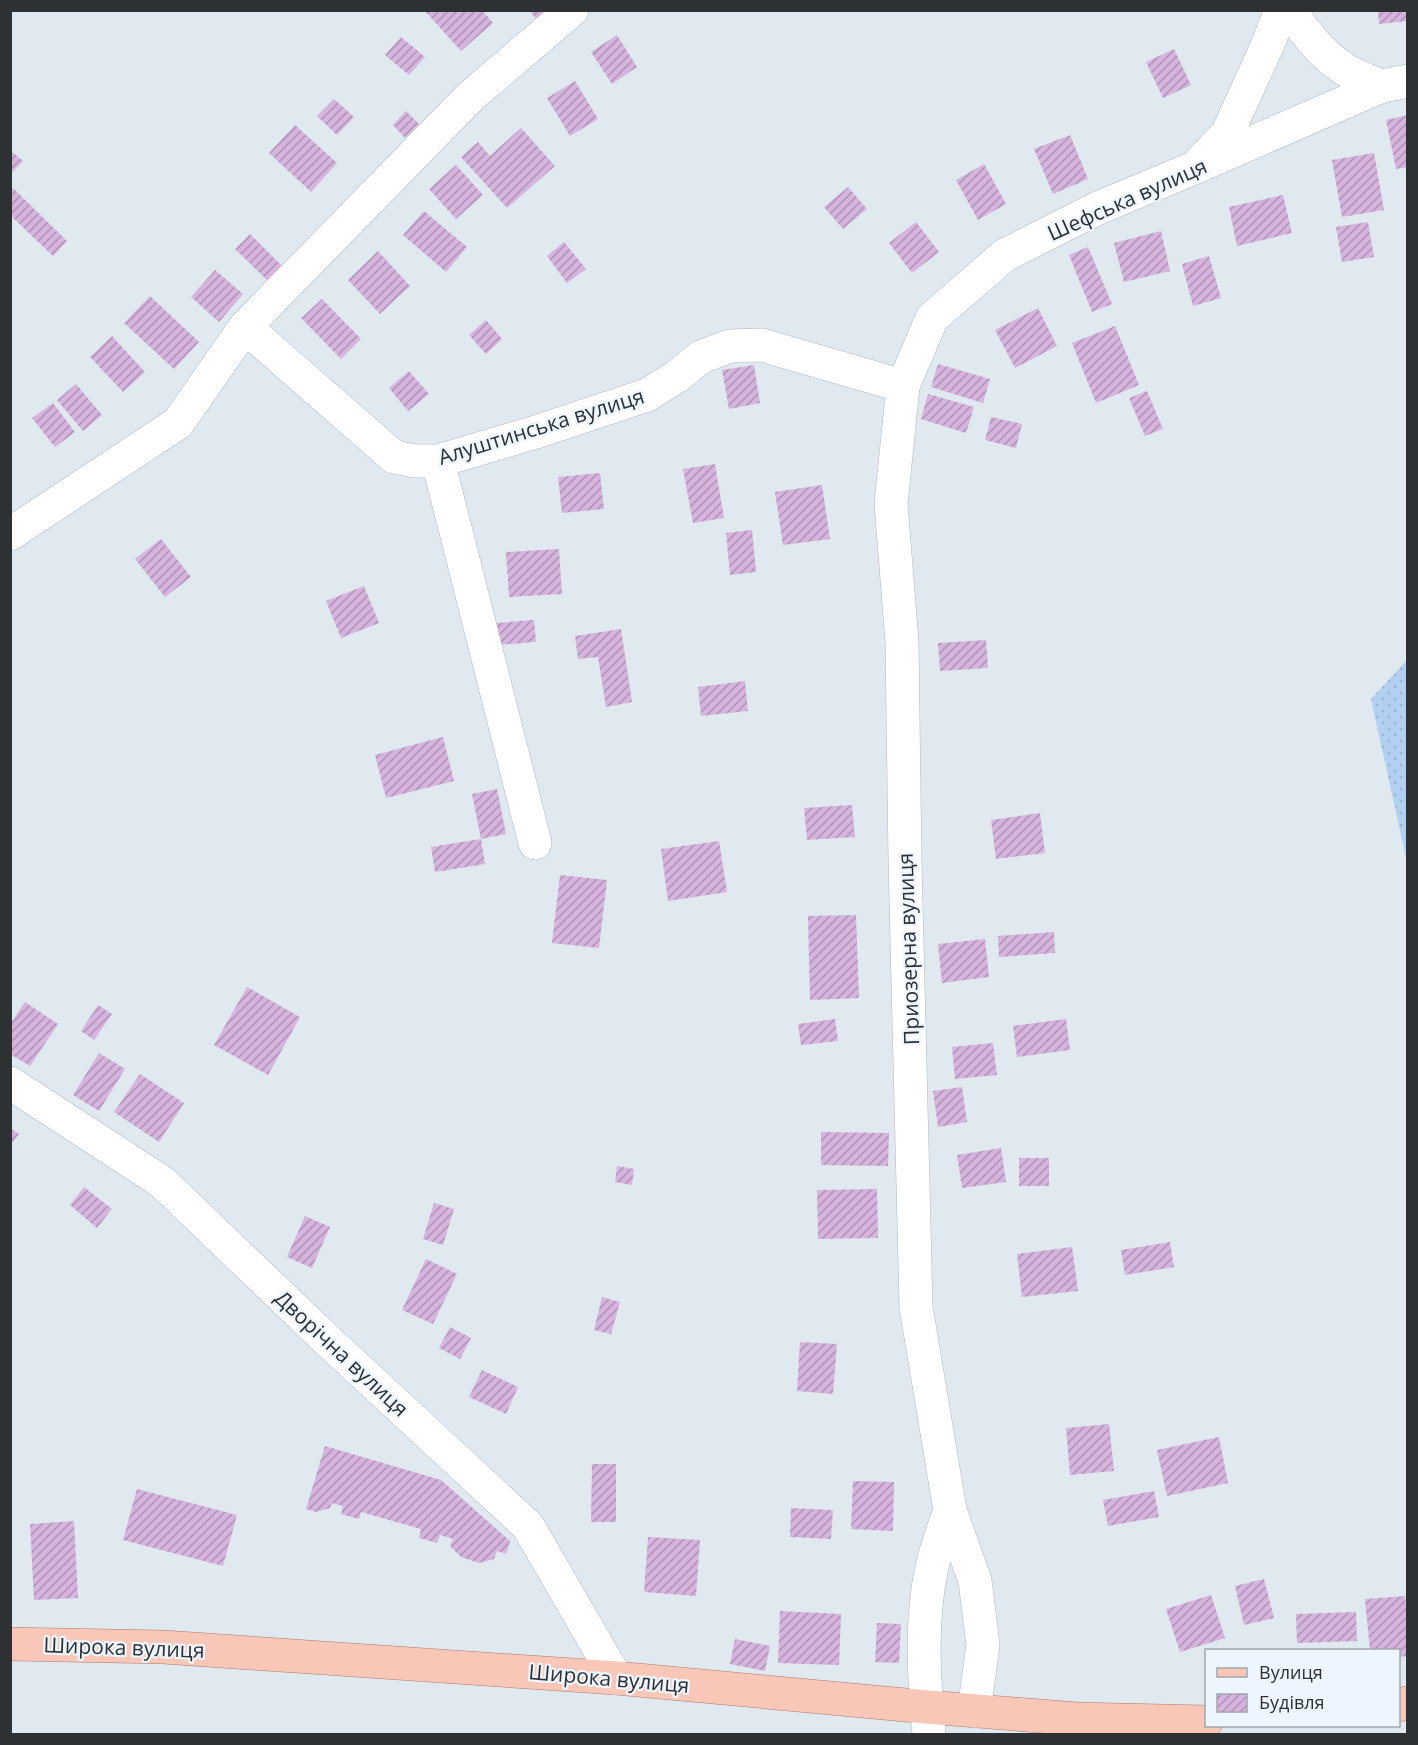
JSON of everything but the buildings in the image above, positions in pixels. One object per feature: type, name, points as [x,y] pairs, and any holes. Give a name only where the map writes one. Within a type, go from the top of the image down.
[{"type":"main road","name":"Широка вулиця","points":[[10,1644],[163,1647],[616,1678],[928,1721],[974,1711],[1077,1719],[1205,1722]]},
{"type":"street","points":[[10,534],[178,423],[245,327],[471,96],[572,10]]},
{"type":"street","points":[[1194,168],[1227,134],[1281,10]]},
{"type":"street","points":[[1290,10],[1305,33],[1328,57],[1352,74],[1395,83]]},
{"type":"street","name":"Шефська вулиця","points":[[903,386],[932,318],[1005,255],[1098,208],[1395,83]]},
{"type":"street","name":"Алуштинська вулиця","points":[[245,327],[394,457],[415,461],[438,461],[536,432],[647,395],[701,357],[730,346],[762,345],[903,386]]},
{"type":"street","name":"Приозерна вулиця","points":[[903,386],[891,504],[902,642],[916,1307],[950,1510],[975,1581],[983,1645],[974,1711]]},
{"type":"street","points":[[438,461],[535,843]]},
{"type":"street","name":"Дворічна вулиця","points":[[10,1083],[162,1182],[327,1340],[528,1526],[616,1678]]},
{"type":"street","points":[[928,1721],[925,1623],[932,1567],[950,1510]]},
{"type":"shaded area","points":[[1407,660],[1407,862],[1371,699]]}]
